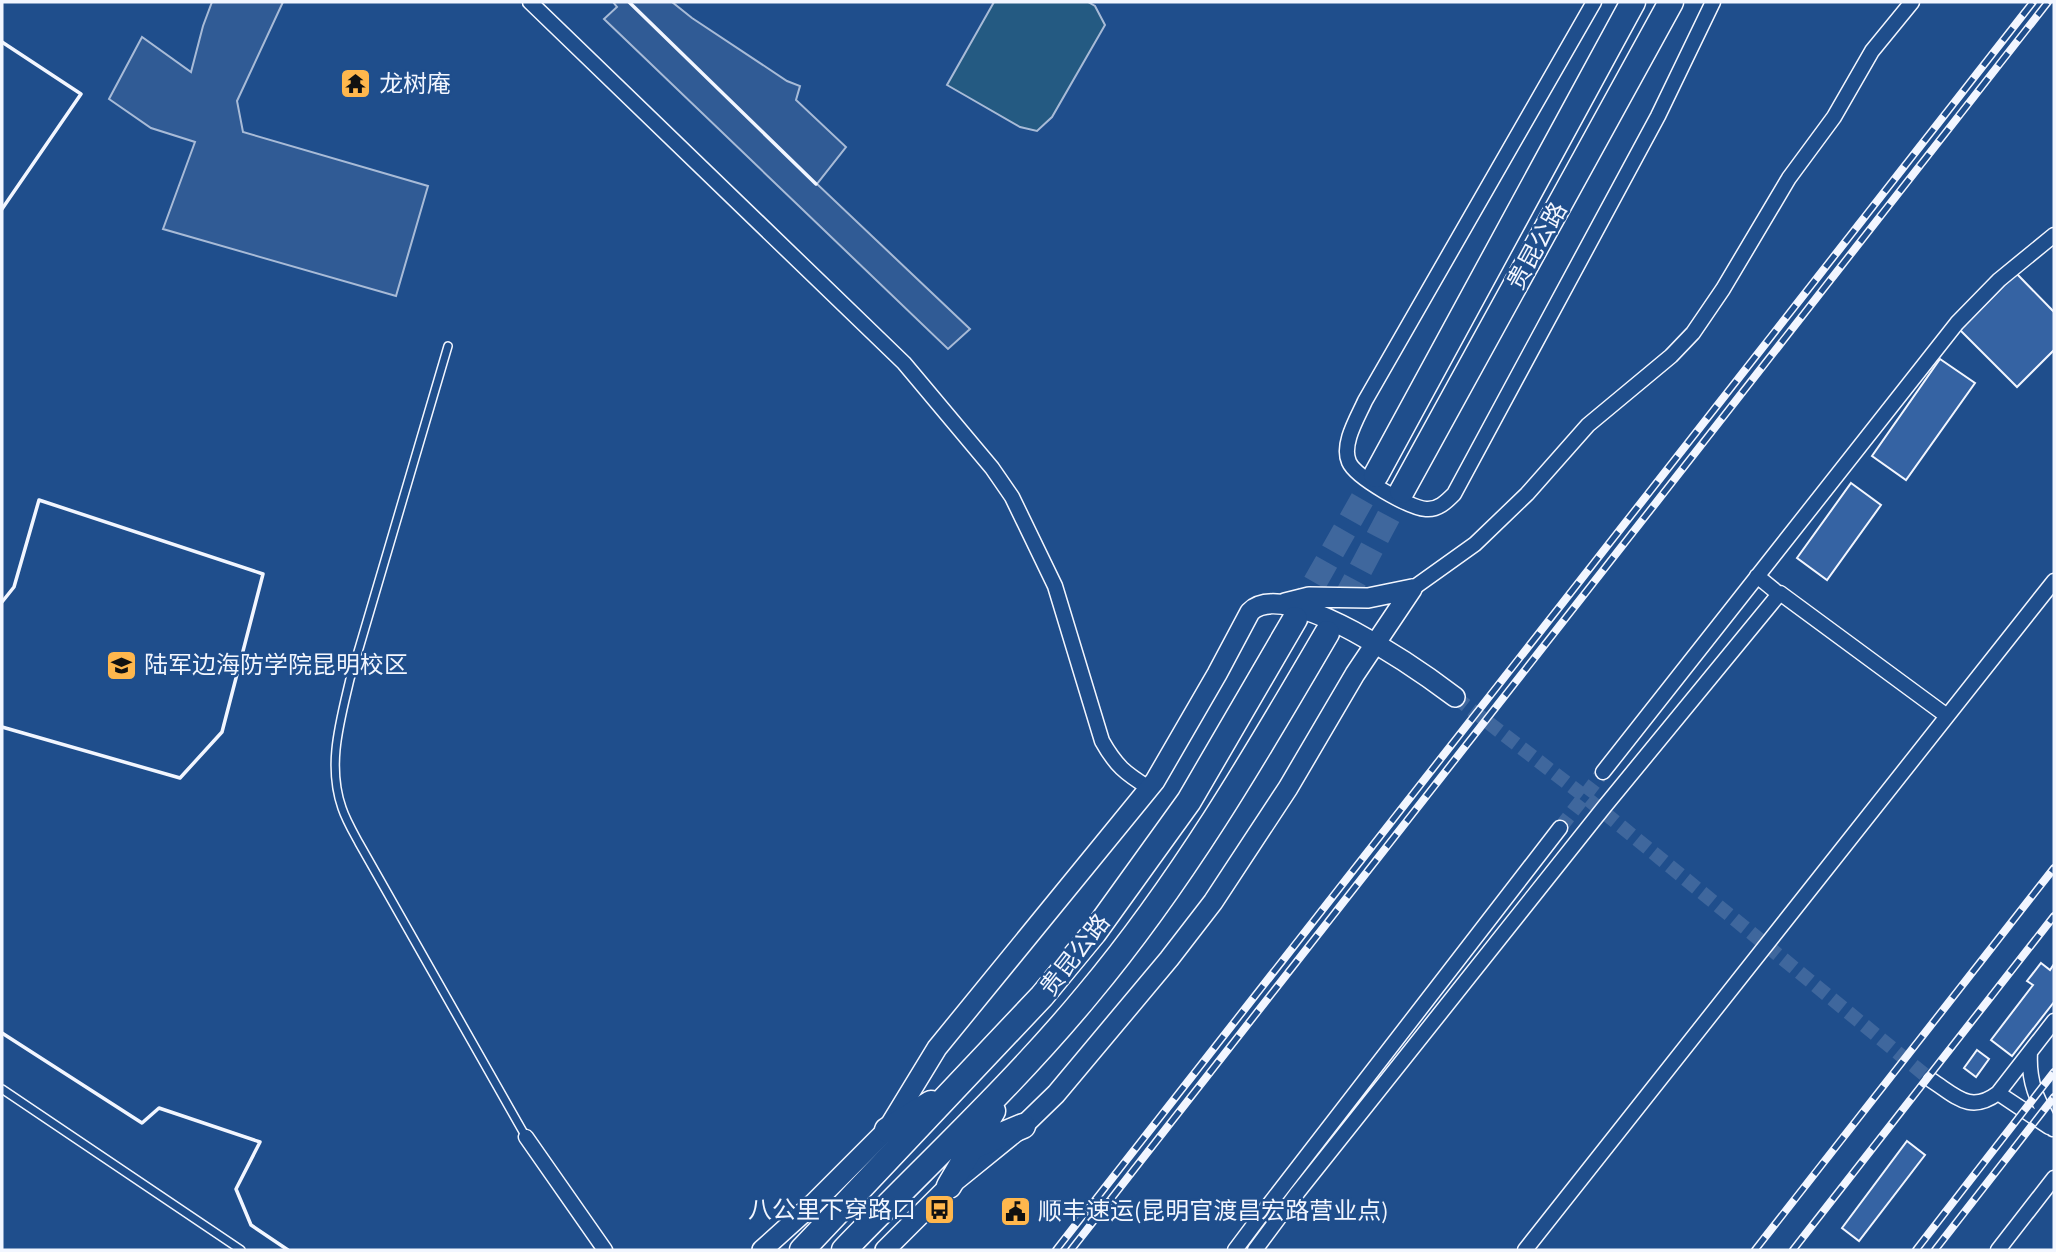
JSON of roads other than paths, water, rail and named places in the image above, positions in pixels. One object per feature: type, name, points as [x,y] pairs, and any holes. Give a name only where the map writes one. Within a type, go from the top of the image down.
[{"type":"highway","name":"贵昆公路","points":[[1376,475],[1633,2]]},
{"type":"highway","name":"贵昆公路","points":[[1402,491],[1671,2]]},
{"type":"highway","name":"贵昆公路","points":[[802,1250],[959,1087],[1086,943],[1189,802],[1290,611]]},
{"type":"highway","name":"贵昆公路","points":[[844,1250],[1088,995],[1171,884],[1257,753],[1327,633]]},
{"type":"highway","points":[[949,1186],[1015,1074]]},
{"type":"highway","points":[[887,1130],[959,1087]]},
{"type":"highway","points":[[918,1174],[1023,1126]]},
{"type":"street","points":[[530,2],[904,363],[992,468],[1012,497],[1055,586],[1102,741],[1113,761],[1124,773],[1149,788]]},
{"type":"street","points":[[1594,2],[1520,134],[1473,209],[1353,427],[1347,447],[1348,461],[1356,473],[1365,481],[1414,505],[1427,509],[1443,505],[1454,494],[1658,116],[1713,2]]},
{"type":"street","points":[[885,1250],[949,1186],[1023,1126],[1056,1094],[1124,1015],[1213,902],[1288,789],[1355,674],[1412,589],[1475,544],[1527,494],[1588,425],[1671,356],[1693,333],[1723,289],[1789,178],[1834,117],[1872,51],[1912,2]]},
{"type":"street","points":[[1603,772],[1957,323],[1999,280],[2054,235]]},
{"type":"street","points":[[1757,576],[1947,716]]},
{"type":"street","points":[[1525,1250],[2054,581]]},
{"type":"street","points":[[1290,611],[1309,597],[1368,598],[1412,589]]},
{"type":"street","points":[[1255,1250],[1605,806],[1779,594]]},
{"type":"street","points":[[762,1250],[813,1204],[887,1130],[937,1048],[1149,788],[1217,674],[1250,611],[1256,605],[1264,602],[1377,643],[1455,697]]},
{"type":"street","points":[[1235,1250],[1560,828]]},
{"type":"street","points":[[1931,1080],[1974,1104],[1986,1102],[1998,1093],[2054,1021]]},
{"type":"street","points":[[2030,1051],[2031,1084],[2054,1129]]},
{"type":"street","points":[[1998,1093],[2054,1129]]},
{"type":"street","points":[[526,1137],[605,1250]]},
{"type":"street","points":[[1998,1250],[2054,1178]]},
{"type":"street","points":[[1268,1206],[1280,1216]]},
{"type":"lane","points":[[448,346],[350,679],[337,734],[335,777],[342,809],[359,843],[526,1137]]},
{"type":"lane","points":[[2,1089],[241,1250]]},
{"type":"tunnel","points":[[1297,614],[1376,475]]},
{"type":"tunnel","points":[[1327,633],[1402,491]]},
{"type":"tunnel","points":[[1455,697],[1584,796],[1931,1080]]},
{"type":"tunnel","points":[[1560,828],[1603,772]]},
{"type":"railway","points":[[1056,1250],[2033,2]]},
{"type":"railway","points":[[1071,1250],[2048,2]]},
{"type":"railway","points":[[1755,1250],[2054,868]]},
{"type":"railway","points":[[1793,1250],[2054,916]]},
{"type":"railway","points":[[1916,1250],[2054,1072]]},
{"type":"railway","points":[[1935,1250],[2054,1097]]},
{"type":"place","name":"龙树庵","points":[[356,84]]},
{"type":"place","name":"陆军边海防学院昆明校区","points":[[121,665]]},
{"type":"place","name":"八公里下穿路口","points":[[939,1210]]},
{"type":"place","name":"顺丰速运(昆明官渡昌宏路营业点)","points":[[1015,1211]]}]
